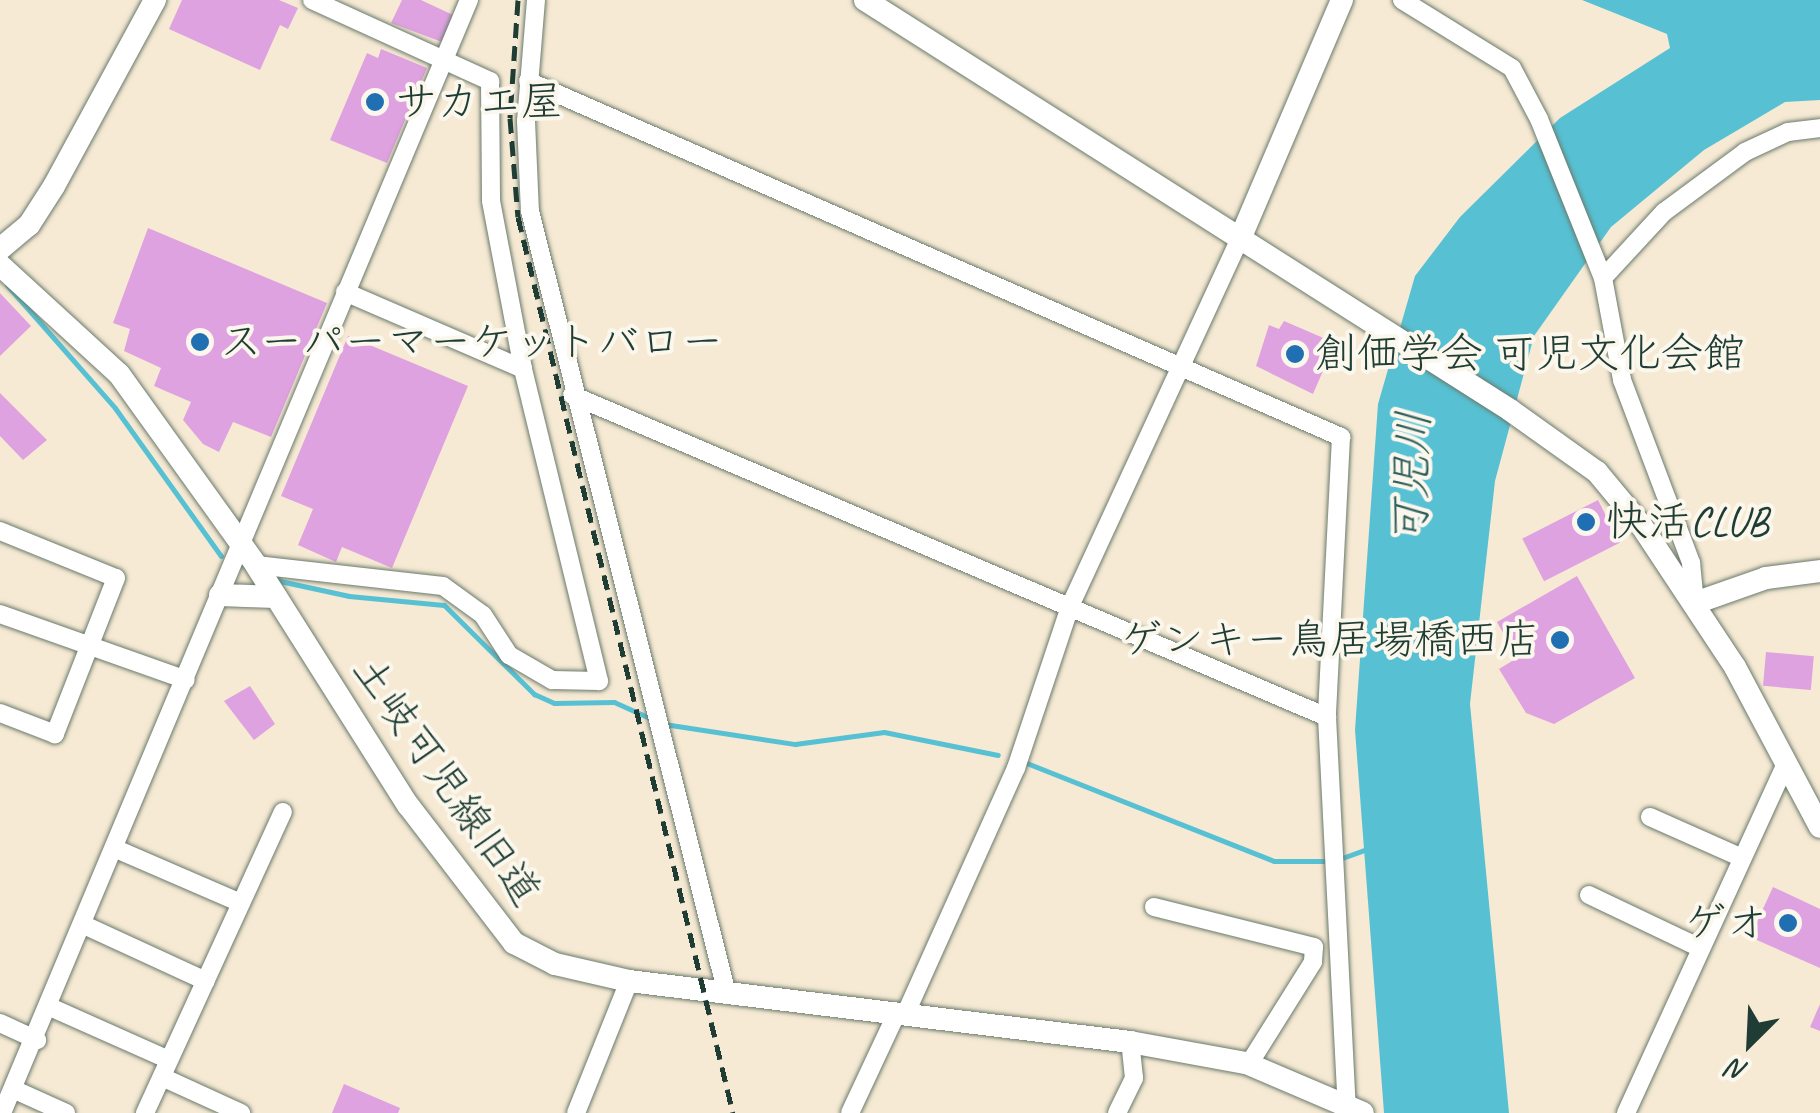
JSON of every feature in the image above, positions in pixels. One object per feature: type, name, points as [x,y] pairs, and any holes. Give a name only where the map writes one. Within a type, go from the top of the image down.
[{"type":"street","points":[[0,248],[28,225],[54,186],[155,0]]},
{"type":"street","points":[[256,565],[443,586],[483,614],[509,655],[552,680],[600,682],[523,369],[491,200],[490,81],[312,0]]},
{"type":"street","points":[[2,1113],[37,1040],[469,0]]},
{"type":"street","points":[[536,0],[528,82],[530,211],[572,395],[726,994]]},
{"type":"street","points":[[865,0],[1510,410],[1596,472],[1695,604],[1820,828]]},
{"type":"street","points":[[850,1113],[1016,768],[1070,604],[1240,239],[1342,0]]},
{"type":"street","points":[[1402,0],[1512,68],[1539,119],[1604,278],[1622,380],[1691,563],[1695,604]]},
{"type":"street","points":[[528,82],[1181,363],[1341,437],[1327,716],[1333,878],[1352,1111]]},
{"type":"street","points":[[1604,278],[1664,212],[1745,152],[1788,132],[1820,128]]},
{"type":"street","name":"土岐可児線旧道","points":[[0,266],[120,374],[256,565],[485,912],[514,943],[556,964],[629,981],[1130,1042],[1249,1064],[1352,1111]]},
{"type":"street","points":[[346,292],[523,369]]},
{"type":"street","points":[[572,395],[1327,716]]},
{"type":"street","points":[[0,531],[116,578],[55,734],[0,713]]},
{"type":"street","points":[[1695,604],[1766,578],[1820,572]]},
{"type":"street","points":[[220,595],[274,593]]},
{"type":"street","points":[[0,614],[186,680]]},
{"type":"street","points":[[1626,1113],[1785,766]]},
{"type":"street","points":[[146,1113],[282,812]]},
{"type":"street","points":[[1650,817],[1742,858]]},
{"type":"street","points":[[116,849],[241,903]]},
{"type":"street","points":[[1589,894],[1700,948]]},
{"type":"street","points":[[1154,907],[1314,947],[1312,962],[1249,1064]]},
{"type":"street","points":[[84,925],[206,981]]},
{"type":"street","points":[[576,1113],[629,981]]},
{"type":"street","points":[[50,1007],[241,1113]]},
{"type":"street","points":[[0,1024],[37,1040]]},
{"type":"street","points":[[1117,1113],[1134,1078],[1130,1042]]},
{"type":"street","points":[[15,1090],[66,1113]]},
{"type":"water","name":"可児川","points":[[1582,0],[1820,0],[1820,100],[1785,102],[1704,150],[1611,227],[1534,336],[1495,481],[1470,704],[1509,1113],[1384,1113],[1355,730],[1378,404],[1415,276],[1460,217],[1560,118],[1670,48],[1667,34]]},
{"type":"building","points":[[182,0],[279,0],[298,8],[288,29],[280,25],[260,70],[169,29]]},
{"type":"building","points":[[402,0],[421,0],[453,15],[442,42],[391,23]]},
{"type":"building","points":[[381,49],[427,68],[387,163],[330,140],[367,53],[378,58]]},
{"type":"building","points":[[148,228],[327,303],[271,437],[233,422],[219,452],[203,444],[183,420],[191,402],[154,386],[161,368],[124,351],[130,329],[113,323]]},
{"type":"building","points":[[0,293],[31,326],[0,356]]},
{"type":"building","name":"創価学会 可児文化会館","points":[[1284,321],[1335,343],[1313,394],[1256,366],[1269,325],[1279,329]]},
{"type":"building","points":[[348,336],[468,386],[392,568],[342,547],[336,562],[298,545],[313,509],[281,496]]},
{"type":"building","points":[[0,393],[47,440],[23,460],[0,436]]},
{"type":"building","name":"快活CLUB","points":[[1598,500],[1620,543],[1544,581],[1522,539]]},
{"type":"building","name":"ゲンキー鳥居場橋西店","points":[[1577,576],[1635,678],[1554,724],[1526,713],[1499,669],[1517,658],[1497,622]]},
{"type":"building","points":[[1766,652],[1814,656],[1811,690],[1763,686]]},
{"type":"building","points":[[250,686],[275,724],[254,740],[224,701]]},
{"type":"building","name":"ゲオ","points":[[1773,887],[1820,909],[1820,968],[1750,937]]},
{"type":"building","points":[[1820,1004],[1820,1031],[1810,1027]]},
{"type":"building","points":[[344,1084],[400,1108],[398,1113],[332,1113]]},
{"type":"waterway","points":[[7,285],[115,408],[221,556]]},
{"type":"waterway","points":[[275,580],[349,596],[444,605],[534,694],[554,703],[614,702],[654,720]]},
{"type":"waterway","points":[[664,724],[795,744],[884,732],[998,755]]},
{"type":"waterway","points":[[1024,762],[1274,861],[1334,861],[1369,848]]},
{"type":"railway","points":[[518,0],[510,118],[518,217],[733,1113]]},
{"type":"place","name":"サカエ屋","points":[[375,102]]},
{"type":"place","name":"スーパーマーケットバロー","points":[[200,342]]},
{"type":"place","name":"創価学会 可児文化会館","points":[[1295,354]]},
{"type":"place","name":"快活CLUB","points":[[1586,522]]},
{"type":"place","name":"ゲンキー鳥居場橋西店","points":[[1560,640]]},
{"type":"place","name":"ゲオ","points":[[1788,923]]}]
